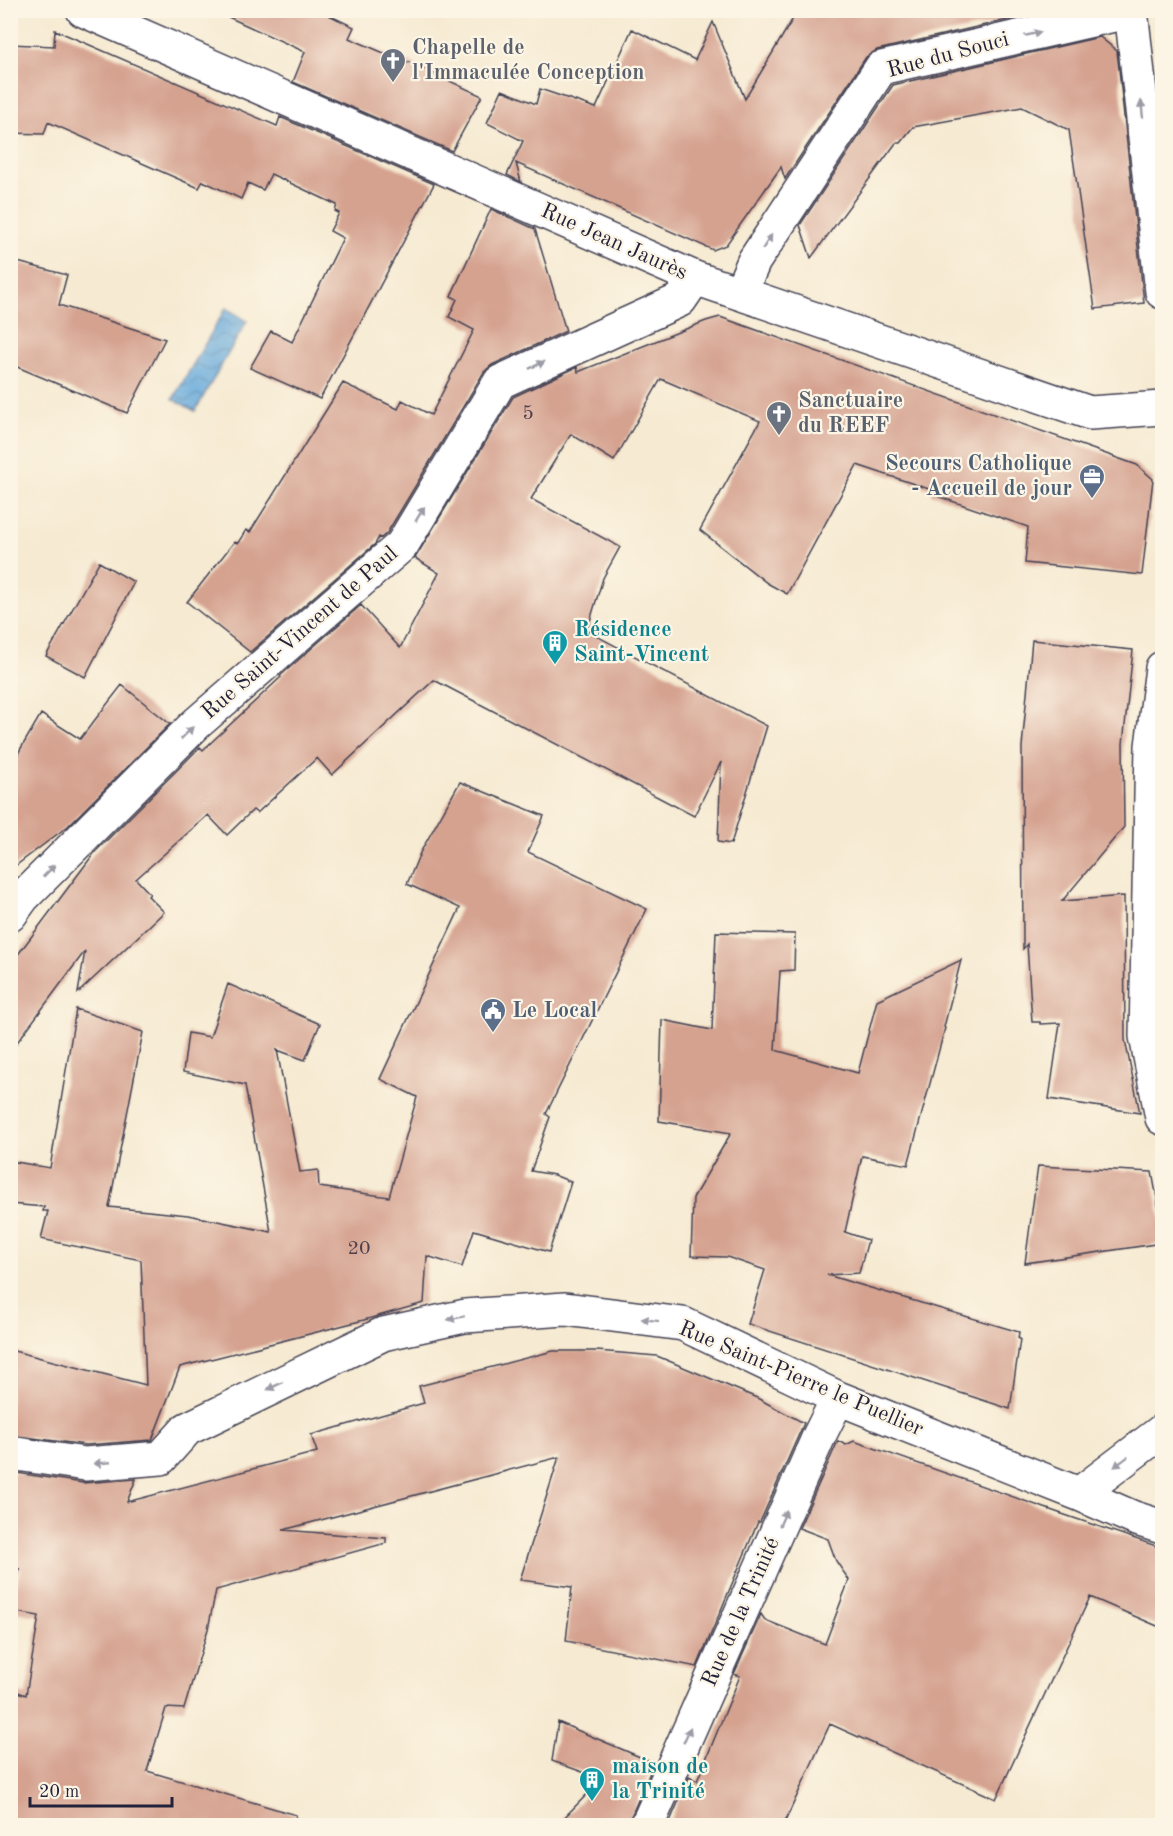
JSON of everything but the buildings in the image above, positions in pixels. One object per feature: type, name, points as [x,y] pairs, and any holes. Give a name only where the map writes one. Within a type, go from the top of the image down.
[{"type":"street","name":"Rue Jean Jaurès","points":[[83,10],[695,278],[1089,413],[1162,408]]},
{"type":"street","points":[[1132,11],[1162,292]]},
{"type":"street","name":"Rue du Souci","points":[[740,293],[754,261],[881,68],[1132,11]]},
{"type":"street","name":"Rue Saint-Vincent de Paul","points":[[15,902],[196,724],[402,545],[500,382],[680,300],[695,278]]},
{"type":"street","points":[[1162,668],[1152,746],[1146,1036],[1162,1118]]},
{"type":"street","name":"Rue Saint-Pierre le Puellier","points":[[10,1452],[85,1464],[161,1458],[187,1429],[382,1334],[465,1316],[565,1309],[683,1324],[838,1398],[1134,1518],[1162,1527]]},
{"type":"street","name":"Rue de la Trinité","points":[[645,1826],[838,1398]]},
{"type":"street","points":[[1079,1494],[1162,1431]]},
{"type":"water","points":[[226,308],[247,321],[195,411],[173,399]]},
{"type":"place","name":"Chapelle de l'Immaculée Conception","points":[[393,84]]},
{"type":"place","name":"Sanctuaire du REEF","points":[[779,437]]},
{"type":"place","name":"Secours Catholique - Accueil de jour","points":[[1092,500]]},
{"type":"place","name":"Résidence Saint-Vincent","points":[[555,666]]},
{"type":"place","name":"Le Local","points":[[493,1034]]},
{"type":"place","name":"maison de la Trinité","points":[[592,1803]]}]
